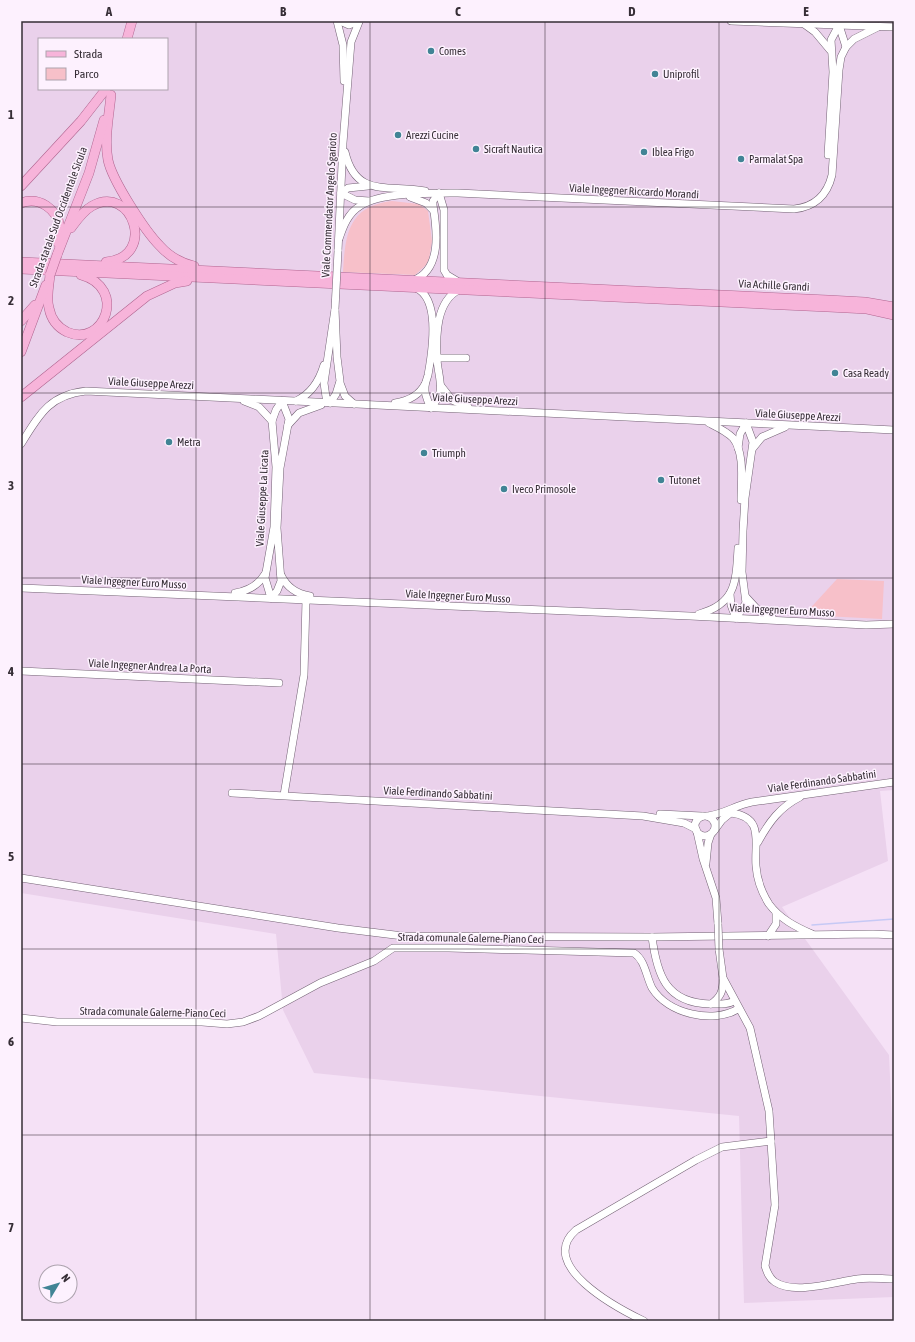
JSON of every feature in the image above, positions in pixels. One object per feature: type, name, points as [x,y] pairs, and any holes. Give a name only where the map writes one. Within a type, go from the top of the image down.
[{"type":"main road","points":[[127,38],[132,21]]},
{"type":"main road","points":[[21,186],[110,91]]},
{"type":"main road","points":[[110,91],[107,144],[108,160],[114,176],[149,233],[160,246],[184,264],[233,276]]},
{"type":"main road","name":"Strada statale Sud Occidentale Sicula","points":[[21,352],[89,173],[110,91]]},
{"type":"main road","points":[[21,203],[30,201],[40,202],[54,213],[60,227],[57,255]]},
{"type":"main road","points":[[65,236],[80,216],[95,205],[112,203],[126,210],[131,216],[136,229],[135,241],[131,249],[118,259],[92,264]]},
{"type":"main road","points":[[21,259],[31,262]]},
{"type":"main road","points":[[21,262],[92,264],[233,276]]},
{"type":"main road","points":[[21,269],[233,276],[653,295]]},
{"type":"main road","points":[[50,275],[48,307],[55,323],[65,331],[75,334],[92,331],[99,326],[106,316],[108,302],[105,292],[94,280],[67,271]]},
{"type":"main road","points":[[21,397],[155,291],[182,281],[217,281],[233,276]]},
{"type":"main road","name":"Via Achille Grandi","points":[[653,295],[828,300],[865,302],[894,307]]},
{"type":"main road","name":"Via Achille Grandi","points":[[653,295],[852,308],[894,314]]},
{"type":"main road","points":[[21,322],[42,296]]},
{"type":"street","points":[[338,22],[349,26],[359,21]]},
{"type":"street","points":[[346,101],[351,42],[359,21]]},
{"type":"street","points":[[731,21],[894,27]]},
{"type":"street","points":[[338,22],[343,45],[346,101]]},
{"type":"street","points":[[804,24],[815,32],[830,50]]},
{"type":"street","points":[[839,25],[846,46]]},
{"type":"street","points":[[823,195],[827,183],[834,72],[830,50],[831,40],[839,25]]},
{"type":"street","points":[[823,195],[828,189],[832,175],[841,57],[846,46],[854,38],[879,26]]},
{"type":"street","name":"Viale Commendator Angelo Sgarioto","points":[[335,309],[346,101]]},
{"type":"street","points":[[343,143],[350,168],[356,176],[368,186]]},
{"type":"street","points":[[341,193],[352,187],[368,186],[439,193]]},
{"type":"street","points":[[341,193],[355,200],[370,201]]},
{"type":"street","points":[[339,239],[349,216],[359,206],[370,201],[396,196],[439,193]]},
{"type":"street","points":[[439,193],[444,210]]},
{"type":"street","points":[[439,193],[433,201],[436,237],[434,256],[424,274],[413,284],[425,295],[431,308],[434,358],[442,390],[452,400],[460,405],[476,410]]},
{"type":"street","name":"Viale Ingegner Riccardo Morandi","points":[[439,193],[794,209],[812,205],[823,195]]},
{"type":"street","points":[[383,406],[407,401],[418,393],[426,382],[434,358],[443,306],[450,295],[460,286],[451,279],[444,270],[442,234],[444,210],[448,200],[458,194]]},
{"type":"street","points":[[396,196],[420,200],[434,211]]},
{"type":"street","points":[[294,402],[309,393],[314,387],[323,369],[335,309]]},
{"type":"street","points":[[335,309],[337,357],[340,381],[345,396],[354,404]]},
{"type":"street","points":[[328,403],[324,383],[330,336]]},
{"type":"street","points":[[434,358],[466,358]]},
{"type":"street","points":[[288,425],[299,413],[328,403],[336,394],[340,381]]},
{"type":"street","points":[[426,382],[426,397],[431,408]]},
{"type":"street","points":[[431,408],[440,395],[440,383]]},
{"type":"street","name":"Viale Giuseppe Arezzi","points":[[21,444],[41,413],[56,400],[66,395],[86,392],[894,430]]},
{"type":"street","points":[[239,398],[259,408],[272,421],[276,410],[282,401],[288,413],[288,425],[283,448],[278,506],[277,544],[281,574],[279,586],[271,598]]},
{"type":"street","name":"Viale Giuseppe La Licata","points":[[271,598],[265,583],[274,520],[276,467],[272,421]]},
{"type":"street","points":[[705,421],[727,432],[733,438],[738,448]]},
{"type":"street","points":[[746,423],[752,436],[753,448],[745,498],[743,531],[742,572],[746,596],[750,604],[765,615],[784,620]]},
{"type":"street","points":[[690,616],[713,610],[726,601],[730,594],[738,560],[741,486],[738,448],[740,434],[746,423]]},
{"type":"street","points":[[753,448],[762,437],[768,433],[791,425]]},
{"type":"street","points":[[214,596],[243,592],[250,589],[261,580],[267,570]]},
{"type":"street","points":[[281,574],[288,586],[302,594],[334,601]]},
{"type":"street","name":"Viale Ingegner Euro Musso","points":[[21,588],[784,620],[866,625],[894,624]]},
{"type":"street","points":[[730,594],[731,606],[736,618]]},
{"type":"street","points":[[736,618],[744,607],[746,596]]},
{"type":"street","points":[[284,795],[304,675],[306,600]]},
{"type":"street","name":"Viale Ingegner Andrea La Porta","points":[[21,671],[279,683]]},
{"type":"street","name":"Viale Ferdinando Sabbatini","points":[[752,802],[894,782]]},
{"type":"street","name":"Viale Ferdinando Sabbatini","points":[[232,793],[643,816]]},
{"type":"street","points":[[757,844],[774,815],[792,801],[806,794]]},
{"type":"street","points":[[643,816],[684,822],[704,836],[713,832],[731,813],[752,802]]},
{"type":"street","points":[[643,816],[658,814],[705,816],[722,813],[740,804],[752,802]]},
{"type":"street","points":[[731,813],[748,819],[754,827],[757,844],[757,876],[764,896],[776,913],[796,926],[815,935]]},
{"type":"street","points":[[705,816],[696,821],[706,868],[716,898],[719,949],[723,978],[723,990],[719,998]]},
{"type":"street","points":[[705,816],[715,822],[713,832],[708,843],[706,868]]},
{"type":"street","points":[[21,878],[369,933],[403,936],[652,937],[894,935]]},
{"type":"street","points":[[768,936],[776,924],[776,913]]},
{"type":"street","points":[[652,937],[658,971],[668,988],[690,1002],[729,1004],[733,999]]},
{"type":"street","name":"Strada comunale Galerne-Piano Ceci","points":[[21,1018],[57,1022],[175,1022],[227,1024],[243,1022],[264,1013],[320,983],[374,961],[393,948],[634,953],[642,961],[653,989],[673,1008],[704,1015],[730,1014],[738,1009]]},
{"type":"street","points":[[723,978],[738,1009],[750,1028],[765,1091],[771,1141],[775,1205],[765,1266],[769,1276],[774,1282],[782,1285],[799,1287],[818,1286],[858,1279],[894,1279]]},
{"type":"street","points":[[711,1004],[719,998],[728,995],[733,999]]},
{"type":"street","points":[[644,1321],[620,1309],[598,1295],[570,1267],[565,1259],[565,1245],[569,1236],[576,1230],[696,1160],[722,1147],[771,1141]]},
{"type":"shaded area","points":[[21,21],[894,21],[894,790],[880,791],[888,861],[782,907],[889,1055],[894,1163],[894,1297],[744,1303],[739,1116],[314,1073],[283,1010],[276,934],[21,893]]},
{"type":"green space","points":[[392,201],[419,204],[428,211],[432,241],[429,259],[426,265],[415,275],[343,272],[345,246],[352,224],[366,209],[377,204]]},
{"type":"green space","points":[[837,579],[884,581],[882,619],[804,615]]},
{"type":"waterway","points":[[812,925],[894,919]]},
{"type":"place","name":"Comes","points":[[431,51]]},
{"type":"place","name":"Uniprofil","points":[[655,74]]},
{"type":"place","name":"Arezzi Cucine","points":[[398,135]]},
{"type":"place","name":"Sicraft Nautica","points":[[476,149]]},
{"type":"place","name":"Iblea Frigo","points":[[644,152]]},
{"type":"place","name":"Parmalat Spa","points":[[741,159]]},
{"type":"place","name":"Casa Ready","points":[[835,373]]},
{"type":"place","name":"Metra","points":[[169,442]]},
{"type":"place","name":"Triumph","points":[[424,453]]},
{"type":"place","name":"Tutonet","points":[[661,480]]},
{"type":"place","name":"Iveco Primosole","points":[[504,489]]}]
